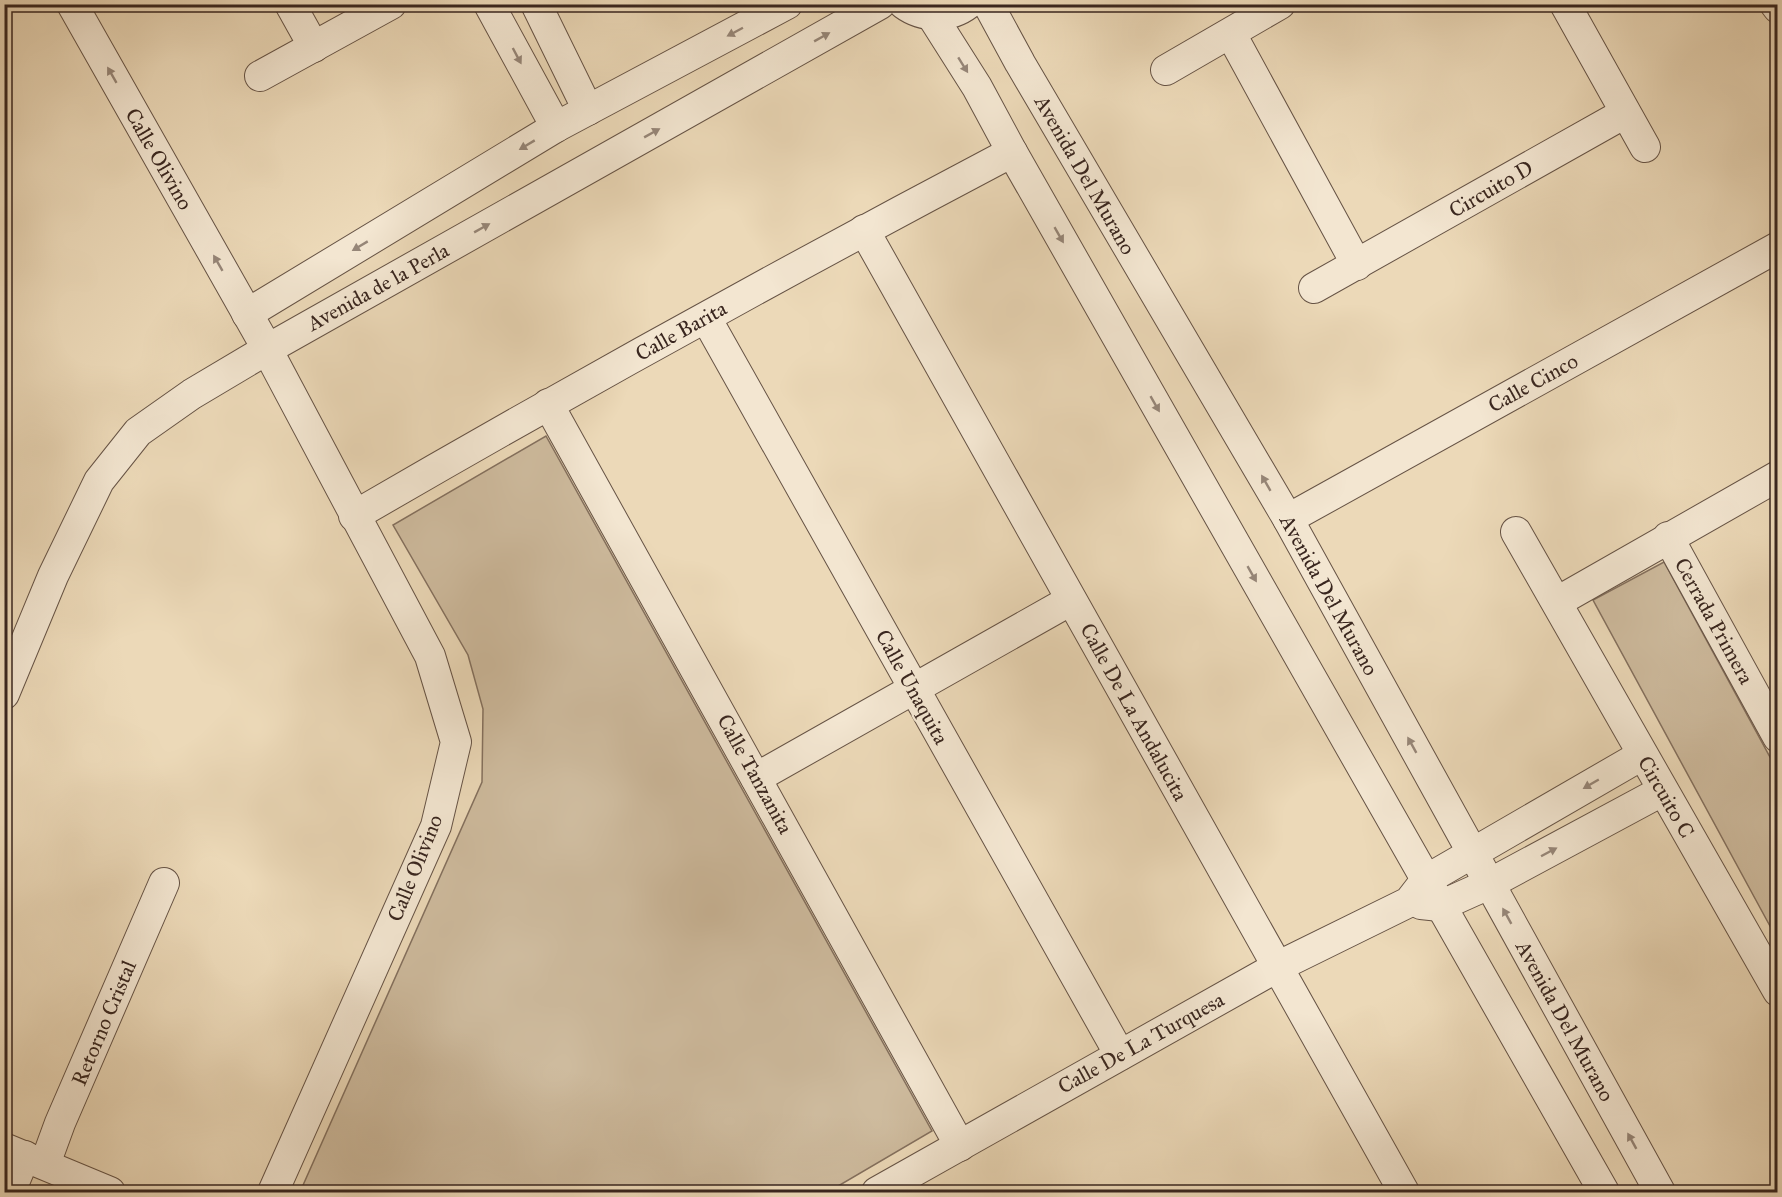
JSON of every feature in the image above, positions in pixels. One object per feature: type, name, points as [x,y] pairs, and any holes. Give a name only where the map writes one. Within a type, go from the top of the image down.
[{"type":"street","name":"Calle Olivino","points":[[72,4],[256,330],[430,656],[456,742],[436,826],[273,1192]]},
{"type":"street","points":[[290,4],[314,47]]},
{"type":"street","points":[[260,76],[391,4]]},
{"type":"street","points":[[489,4],[556,127]]},
{"type":"street","points":[[536,4],[588,110]]},
{"type":"street","name":"Avenida de la Perla","points":[[4,694],[53,576],[99,481],[138,432],[192,394],[256,330],[556,127],[787,4]]},
{"type":"street","name":"Avenida de la Perla","points":[[256,330],[880,4]]},
{"type":"street","points":[[904,4],[911,10],[932,16],[960,11],[968,4]]},
{"type":"street","name":"Avenida Del Murano","points":[[988,4],[1020,63],[1288,519],[1660,1192]]},
{"type":"street","points":[[1166,70],[1280,4]]},
{"type":"street","points":[[1565,4],[1645,147]]},
{"type":"street","points":[[1775,4],[1778,9]]},
{"type":"street","points":[[932,16],[977,87],[1418,891],[1440,906],[1604,1192]]},
{"type":"street","points":[[1231,34],[1358,265]]},
{"type":"street","name":"Circuito D","points":[[1314,288],[1625,113]]},
{"type":"street","name":"Calle Barita","points":[[354,516],[548,404],[864,230],[1012,152]]},
{"type":"street","name":"Calle De La Andalucita","points":[[864,230],[1404,1192]]},
{"type":"street","name":"Calle Cinco","points":[[1288,519],[1778,247]]},
{"type":"street","name":"Calle Unaquita","points":[[706,318],[1120,1055]]},
{"type":"street","name":"Calle Tanzanita","points":[[548,404],[960,1146]]},
{"type":"street","points":[[1557,602],[1778,476]]},
{"type":"street","name":"Circuito C","points":[[1516,532],[1662,791],[1774,974]]},
{"type":"street","name":"Cerrada Primera","points":[[1668,537],[1778,737]]},
{"type":"street","points":[[756,778],[1071,600]]},
{"type":"street","name":"Calle De La Turquesa","points":[[877,1192],[1277,967],[1418,891],[1471,852],[1642,755]]},
{"type":"street","points":[[1440,906],[1490,884],[1662,791]]},
{"type":"street","name":"Retorno Cristal","points":[[10,1192],[25,1156],[60,1123],[164,883]]},
{"type":"street","points":[[25,1156],[110,1192]]},
{"type":"shaded area","points":[[546,436],[932,1131],[828,1192],[300,1192],[482,782],[483,709],[468,655],[393,525]]},
{"type":"shaded area","points":[[1664,562],[1777,770],[1777,939],[1593,600]]}]
